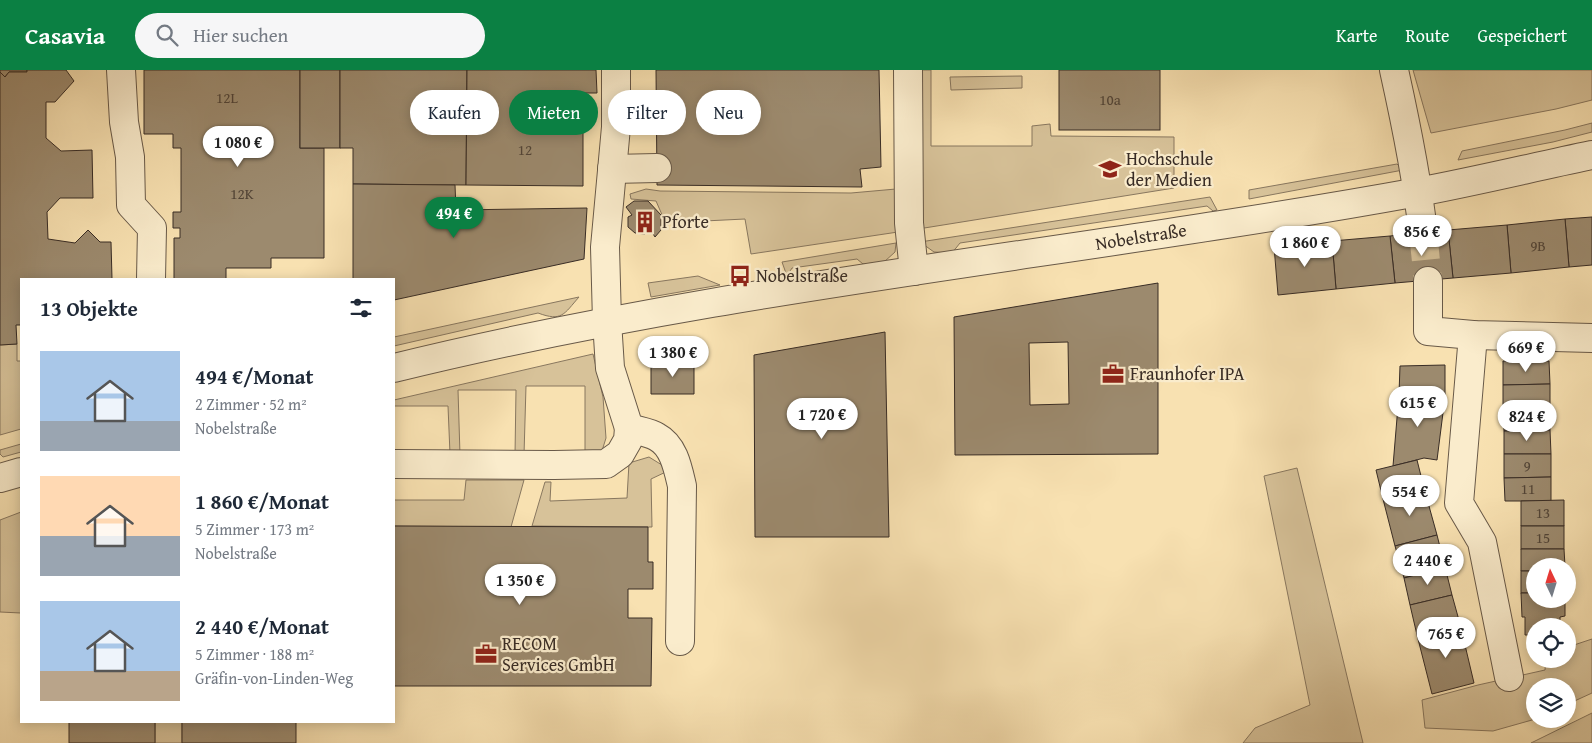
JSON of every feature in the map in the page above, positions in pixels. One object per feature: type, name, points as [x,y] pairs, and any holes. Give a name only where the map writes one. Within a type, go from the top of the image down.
[{"type":"street","points":[[121,70],[124,122],[130,157],[131,205],[152,228],[151,278]]},
{"type":"street","points":[[395,464],[606,464],[620,454],[628,440],[629,428],[610,368],[607,321],[605,247],[616,127],[616,70]]},
{"type":"street","points":[[908,70],[908,223],[914,270]]},
{"type":"street","points":[[1394,70],[1406,122],[1424,232]]},
{"type":"street","name":"Nobelstraße","points":[[395,368],[607,321],[715,301],[1418,192],[1592,155]]},
{"type":"street","points":[[612,169],[657,168]]},
{"type":"street","points":[[1428,281],[1428,332],[1474,336],[1592,338]]},
{"type":"street","points":[[1474,336],[1459,503],[1482,542],[1509,677]]},
{"type":"street","points":[[629,428],[657,437],[670,450],[678,467],[682,486],[680,641]]},
{"type":"street","points":[[0,478],[20,472]]},
{"type":"shaded area","points":[[917,70],[931,70],[931,146],[1032,146],[1032,126],[1050,124],[1051,136],[1174,137],[1174,188],[918,229]]},
{"type":"shaded area","points":[[1413,70],[1592,70],[1592,100],[1556,109],[1431,133]]},
{"type":"shaded area","points":[[1022,76],[1022,88],[951,90],[950,77]]},
{"type":"shaded area","points":[[1592,123],[1592,132],[1553,142],[1458,160],[1462,151]]},
{"type":"shaded area","points":[[1397,164],[1403,170],[1249,199],[1249,190]]},
{"type":"shaded area","points":[[646,189],[660,191],[851,193],[896,189],[898,232],[751,254],[745,219],[663,223],[663,217],[656,201],[631,199],[630,194]]},
{"type":"shaded area","points":[[1210,197],[1217,210],[1213,211],[1207,206],[960,243],[952,253],[934,252],[920,242]]},
{"type":"shaded area","points":[[896,243],[895,252],[884,262],[863,264],[857,259],[792,268],[787,276],[782,262]]},
{"type":"shaded area","points":[[698,276],[720,285],[651,297],[648,283]]},
{"type":"shaded area","points":[[579,297],[566,312],[558,316],[552,317],[538,313],[395,346],[395,337]]},
{"type":"shaded area","points":[[17,344],[17,361],[20,361],[20,429],[0,435],[0,345]]},
{"type":"shaded area","points":[[593,354],[603,397],[606,438],[601,454],[585,455],[585,386],[526,386],[524,455],[515,455],[516,390],[458,390],[460,455],[450,454],[448,406],[395,406],[395,400]]},
{"type":"shaded area","points":[[20,444],[20,452],[3,457],[0,454],[0,450]]},
{"type":"shaded area","points":[[649,457],[670,470],[651,479],[652,527],[532,526],[545,482],[551,482],[550,501],[627,498],[629,463]]},
{"type":"shaded area","points":[[1297,468],[1363,743],[1243,743],[1255,728],[1310,705],[1264,476]]},
{"type":"shaded area","points":[[466,480],[524,480],[511,527],[395,526],[395,500],[464,500]]},
{"type":"shaded area","points":[[20,512],[20,613],[0,612],[0,520]]},
{"type":"shaded area","points":[[1592,639],[1592,693],[1576,700],[1576,678],[1526,678],[1526,722],[1493,731],[1425,728],[1422,700],[1545,670],[1545,668],[1576,668],[1576,644]]},
{"type":"shaded area","points":[[1592,713],[1592,743],[1531,743],[1562,728],[1576,728],[1576,721]]},
{"type":"shaded area","points":[[155,723],[182,723],[182,743],[155,743]]},
{"type":"building","points":[[0,70],[27,70],[27,72],[9,72],[5,77]]},
{"type":"building","points":[[27,70],[66,70],[74,81],[55,102],[46,102],[46,138],[61,151],[92,150],[93,198],[60,198],[47,212],[48,239],[75,243],[88,230],[100,242],[111,242],[112,278],[20,278],[20,325],[16,325],[17,344],[0,345],[0,72],[5,77],[9,72],[27,72]]},
{"type":"building","points":[[144,70],[300,70],[300,148],[324,148],[324,258],[271,258],[271,268],[226,268],[226,278],[174,278],[174,238],[180,238],[180,228],[173,228],[173,212],[181,212],[181,148],[173,148],[173,134],[144,134]]},
{"type":"building","points":[[300,70],[340,70],[340,148],[300,148]]},
{"type":"building","points":[[340,70],[467,70],[467,90],[410,90],[410,135],[466,135],[466,185],[353,184],[353,148],[340,148]]},
{"type":"building","points":[[467,70],[596,70],[597,90],[509,90],[509,135],[583,135],[583,186],[466,185],[466,135],[499,135],[499,90],[467,90]]},
{"type":"building","points":[[656,70],[879,70],[881,167],[860,169],[862,187],[657,185],[657,135],[686,135],[686,90],[656,90]]},
{"type":"building","points":[[1059,70],[1160,70],[1160,130],[1059,130]]},
{"type":"building","points":[[353,184],[455,185],[456,210],[587,208],[584,259],[395,300],[395,278],[353,278]]},
{"type":"building","name":"Pforte","points":[[634,201],[648,201],[661,215],[661,230],[655,237],[650,229],[645,234],[635,233],[628,227],[628,217],[632,215],[626,207]]},
{"type":"building","points":[[1592,217],[1592,265],[1569,267],[1565,219]]},
{"type":"building","points":[[1565,219],[1569,267],[1511,273],[1507,225]]},
{"type":"building","points":[[1507,225],[1511,273],[1453,278],[1448,230]]},
{"type":"building","points":[[1448,230],[1453,278],[1395,283],[1390,236]]},
{"type":"building","points":[[1390,236],[1395,283],[1336,289],[1332,241]]},
{"type":"building","points":[[1332,241],[1336,289],[1278,295],[1274,246]]},
{"type":"building","name":"Fraunhofer IPA","points":[[1158,283],[1158,454],[955,455],[954,317]],"holes":[[[1068,342],[1069,404],[1030,405],[1029,343]]]},
{"type":"building","points":[[885,332],[889,537],[755,537],[754,355]]},
{"type":"building","points":[[1503,361],[1549,361],[1550,384],[1503,385]]},
{"type":"building","points":[[694,362],[694,394],[651,394],[651,363]]},
{"type":"building","points":[[1445,365],[1445,397],[1399,394],[1400,366]]},
{"type":"building","points":[[1550,384],[1550,407],[1503,408],[1503,385]]},
{"type":"building","points":[[1399,394],[1445,397],[1437,460],[1424,458],[1393,466]]},
{"type":"building","points":[[1550,407],[1550,430],[1504,431],[1503,408]]},
{"type":"building","points":[[1550,430],[1551,454],[1504,454],[1504,431]]},
{"type":"building","points":[[1504,454],[1551,454],[1551,477],[1504,478]]},
{"type":"building","points":[[1417,460],[1424,488],[1383,499],[1376,470]]},
{"type":"building","points":[[1551,477],[1551,501],[1505,501],[1504,478]]},
{"type":"building","points":[[1424,488],[1437,535],[1395,546],[1383,499]]},
{"type":"building","points":[[1564,500],[1564,526],[1521,526],[1521,501]]},
{"type":"building","points":[[395,526],[648,527],[648,562],[653,562],[653,589],[628,589],[628,618],[652,618],[651,686],[395,686]]},
{"type":"building","points":[[1521,526],[1564,526],[1564,549],[1521,549]]},
{"type":"building","points":[[1437,535],[1445,567],[1404,578],[1395,546]]},
{"type":"building","points":[[1521,549],[1564,549],[1565,558],[1526,558],[1526,571],[1521,571]]},
{"type":"building","points":[[1445,567],[1452,595],[1410,605],[1404,578]]},
{"type":"building","points":[[1521,571],[1526,571],[1526,593],[1521,593]]},
{"type":"building","points":[[1521,593],[1526,593],[1526,608],[1565,608],[1565,616],[1560,618],[1526,618],[1526,635],[1525,617],[1522,617]]},
{"type":"building","points":[[1452,595],[1460,624],[1417,635],[1410,605]]},
{"type":"building","points":[[1460,624],[1474,683],[1432,694],[1417,635]]},
{"type":"building","points":[[69,723],[155,723],[155,743],[69,743]]},
{"type":"building","points":[[182,723],[296,723],[296,743],[182,743]]},
{"type":"tunnel","points":[[1423,232],[1428,281]]},
{"type":"place","name":"Hochschule der Medien","points":[[1110,169]]},
{"type":"place","name":"Pforte","points":[[645,222]]},
{"type":"place","name":"Nobelstraße","points":[[740,276]]},
{"type":"place","name":"Fraunhofer IPA","points":[[1113,374]]},
{"type":"place","name":"RECOM Services GmbH","points":[[486,654]]}]
